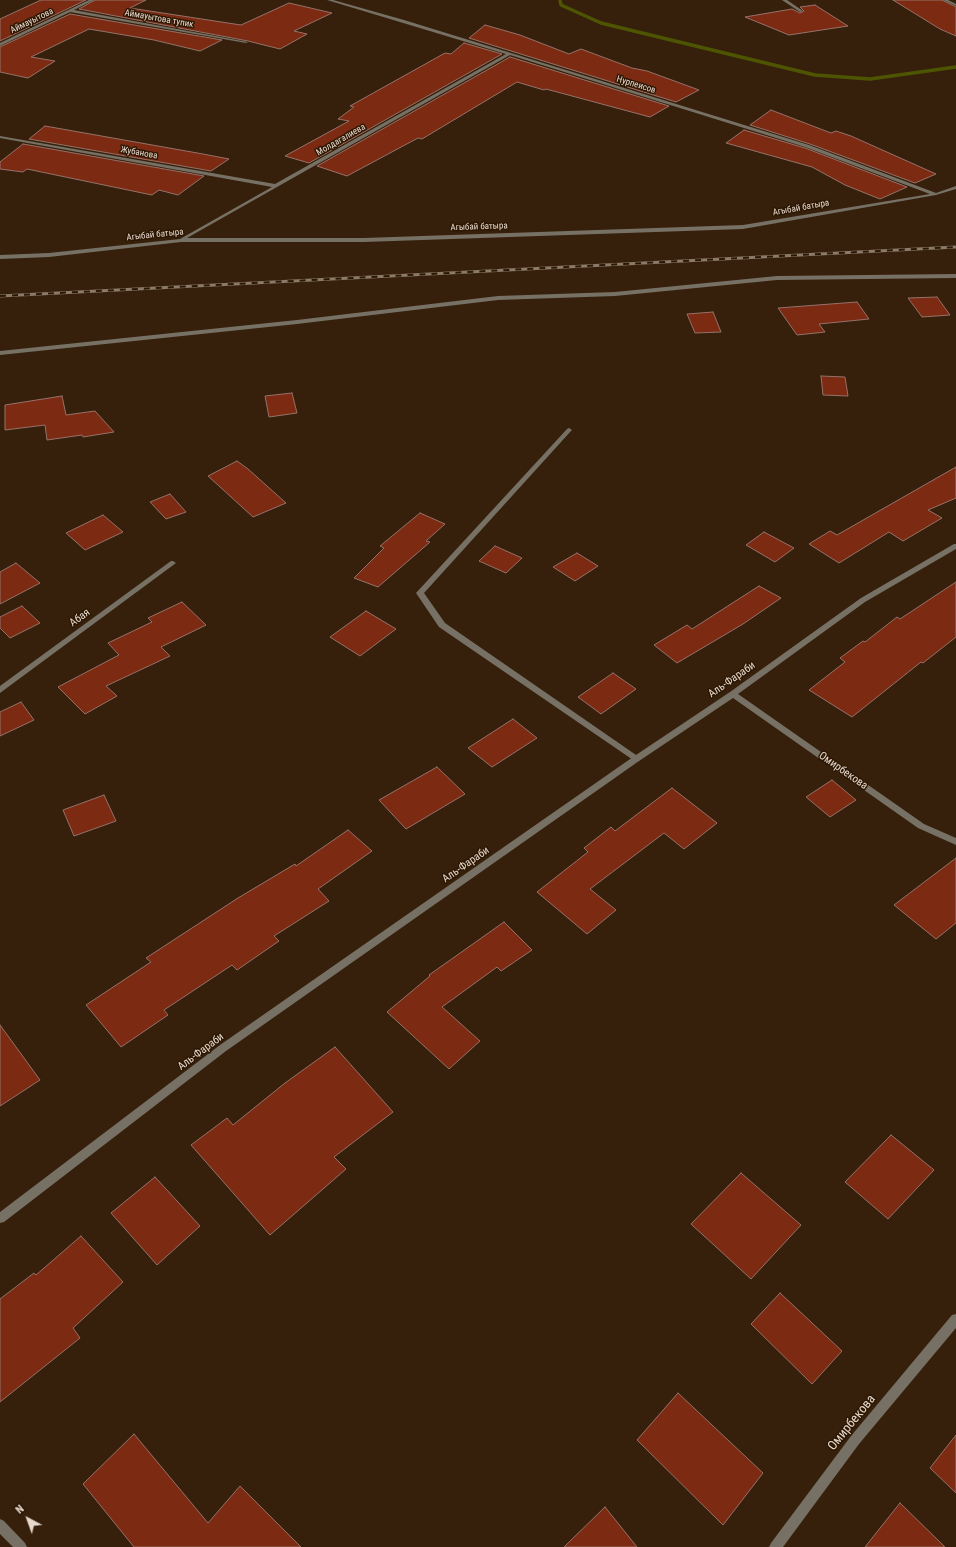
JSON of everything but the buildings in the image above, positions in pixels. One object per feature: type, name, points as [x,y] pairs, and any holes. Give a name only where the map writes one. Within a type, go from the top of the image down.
[{"type":"street","name":"Аймауытова","points":[[0,45],[92,0]]},
{"type":"street","name":"Нурпеисов","points":[[329,0],[807,146],[936,194]]},
{"type":"street","points":[[784,0],[801,11]]},
{"type":"street","points":[[945,0],[956,5]]},
{"type":"street","name":"Аймауытова тупик","points":[[70,11],[246,42]]},
{"type":"street","name":"Молдагалиева","points":[[181,240],[509,54]]},
{"type":"street","name":"Жубанова","points":[[0,137],[276,186]]},
{"type":"street","name":"Агыбай батыра","points":[[0,257],[49,255],[181,240],[364,240],[743,227],[936,194],[956,187]]},
{"type":"street","points":[[0,353],[297,322],[498,298],[615,294],[777,278],[956,276]]},
{"type":"street","points":[[569,430],[420,593],[442,625],[636,759]]},
{"type":"street","name":"Аль-Фараби","points":[[0,1218],[223,1048],[636,759],[734,694],[863,600],[956,546]]},
{"type":"street","name":"Абая","points":[[0,690],[173,563]]},
{"type":"street","name":"Омирбекова","points":[[734,694],[921,826],[956,842]]},
{"type":"street","name":"Омирбекова","points":[[775,1547],[855,1440],[956,1319]]},
{"type":"street","points":[[0,1525],[21,1547]]},
{"type":"waterway","points":[[560,0],[561,5],[601,23],[815,75],[870,79],[956,67]]},
{"type":"railway","points":[[0,296],[956,247]]}]
